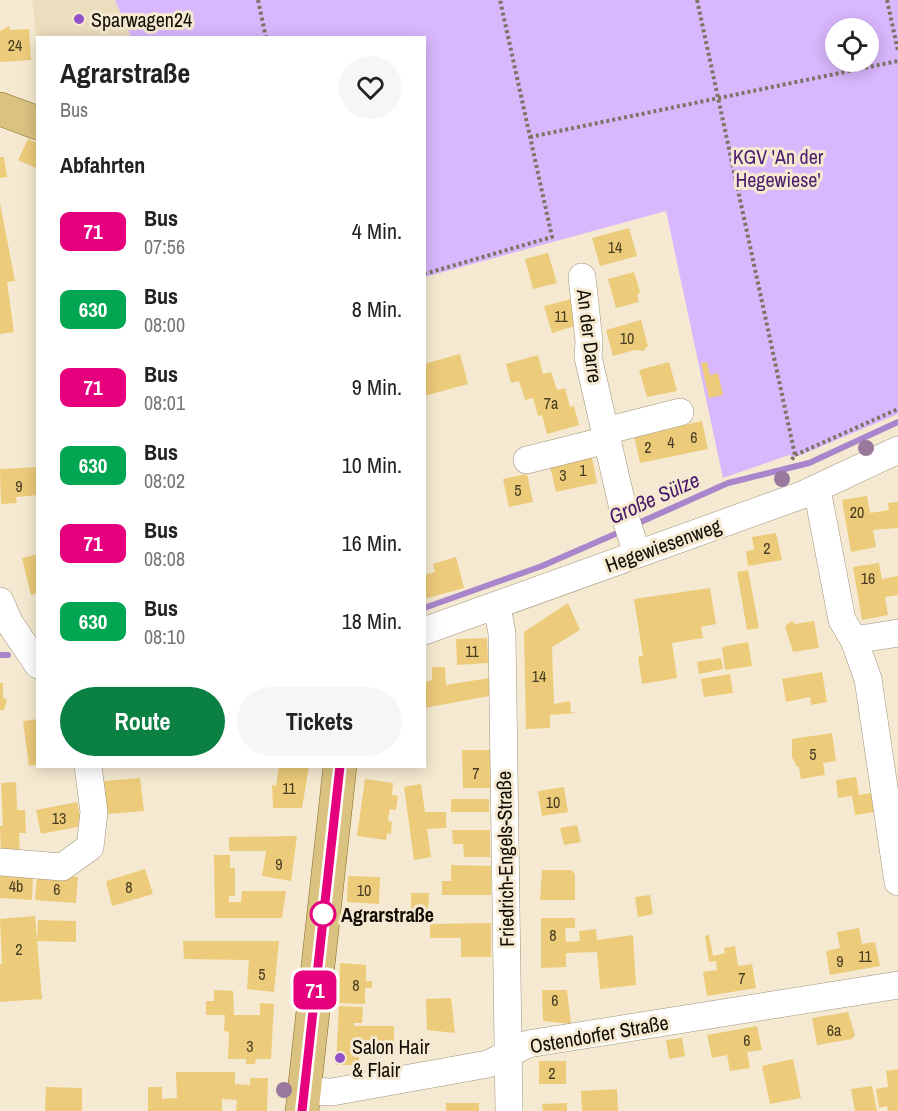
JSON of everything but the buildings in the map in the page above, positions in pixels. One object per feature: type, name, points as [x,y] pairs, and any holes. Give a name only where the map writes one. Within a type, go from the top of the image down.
[{"type":"main road","points":[[0,109],[36,122]]},
{"type":"main road","points":[[303,1101],[340,768]]},
{"type":"street","name":"An der Darre","points":[[582,277],[590,341],[588,357],[630,533]]},
{"type":"street","points":[[527,460],[680,412]]},
{"type":"street","name":"Hegewiesenweg","points":[[426,630],[497,607],[630,533],[817,489],[898,450]]},
{"type":"street","points":[[817,489],[842,620],[854,640],[868,679],[898,882]]},
{"type":"street","points":[[0,601],[9,622],[36,662]]},
{"type":"street","name":"Friedrich-Engels-Straße","points":[[497,607],[502,633],[509,1111]]},
{"type":"street","points":[[854,640],[898,633]]},
{"type":"street","points":[[0,862],[62,867],[90,847],[93,812],[88,768]]},
{"type":"street","name":"Ostendorfer Straße","points":[[303,1101],[332,1092],[488,1064],[528,1044],[898,985]]},
{"type":"path","points":[[258,0],[266,36]]},
{"type":"path","points":[[426,273],[552,237],[500,0]]},
{"type":"path","points":[[697,0],[795,455]]},
{"type":"path","points":[[886,0],[898,51]]},
{"type":"path","points":[[530,137],[898,61]]},
{"type":"path","points":[[791,461],[795,455],[898,409]]},
{"type":"shaded area","name":"Sparwagen24","points":[[32,0],[115,0],[131,36],[36,36]]},
{"type":"green space","name":"KGV 'An der Hegewiese'","points":[[115,0],[898,0],[898,414],[801,455],[794,457],[789,455],[723,478],[666,211],[426,277],[426,36],[131,36]]},
{"type":"waterway","name":"Große Sülze","points":[[634,525],[728,483],[809,463],[898,422]]},
{"type":"waterway","name":"Große Sülze","points":[[426,607],[542,566],[622,531]]},
{"type":"waterway","name":"Große Sülze","points":[[0,655],[8,655]]},
{"type":"bus line","name":"71","points":[[302,1111],[340,768]]},
{"type":"place","name":"Sparwagen24","points":[[79,19]]},
{"type":"place","name":"Agrarstraße","points":[[323,914]]},
{"type":"place","name":"Salon Hair & Flair","points":[[340,1058]]}]
